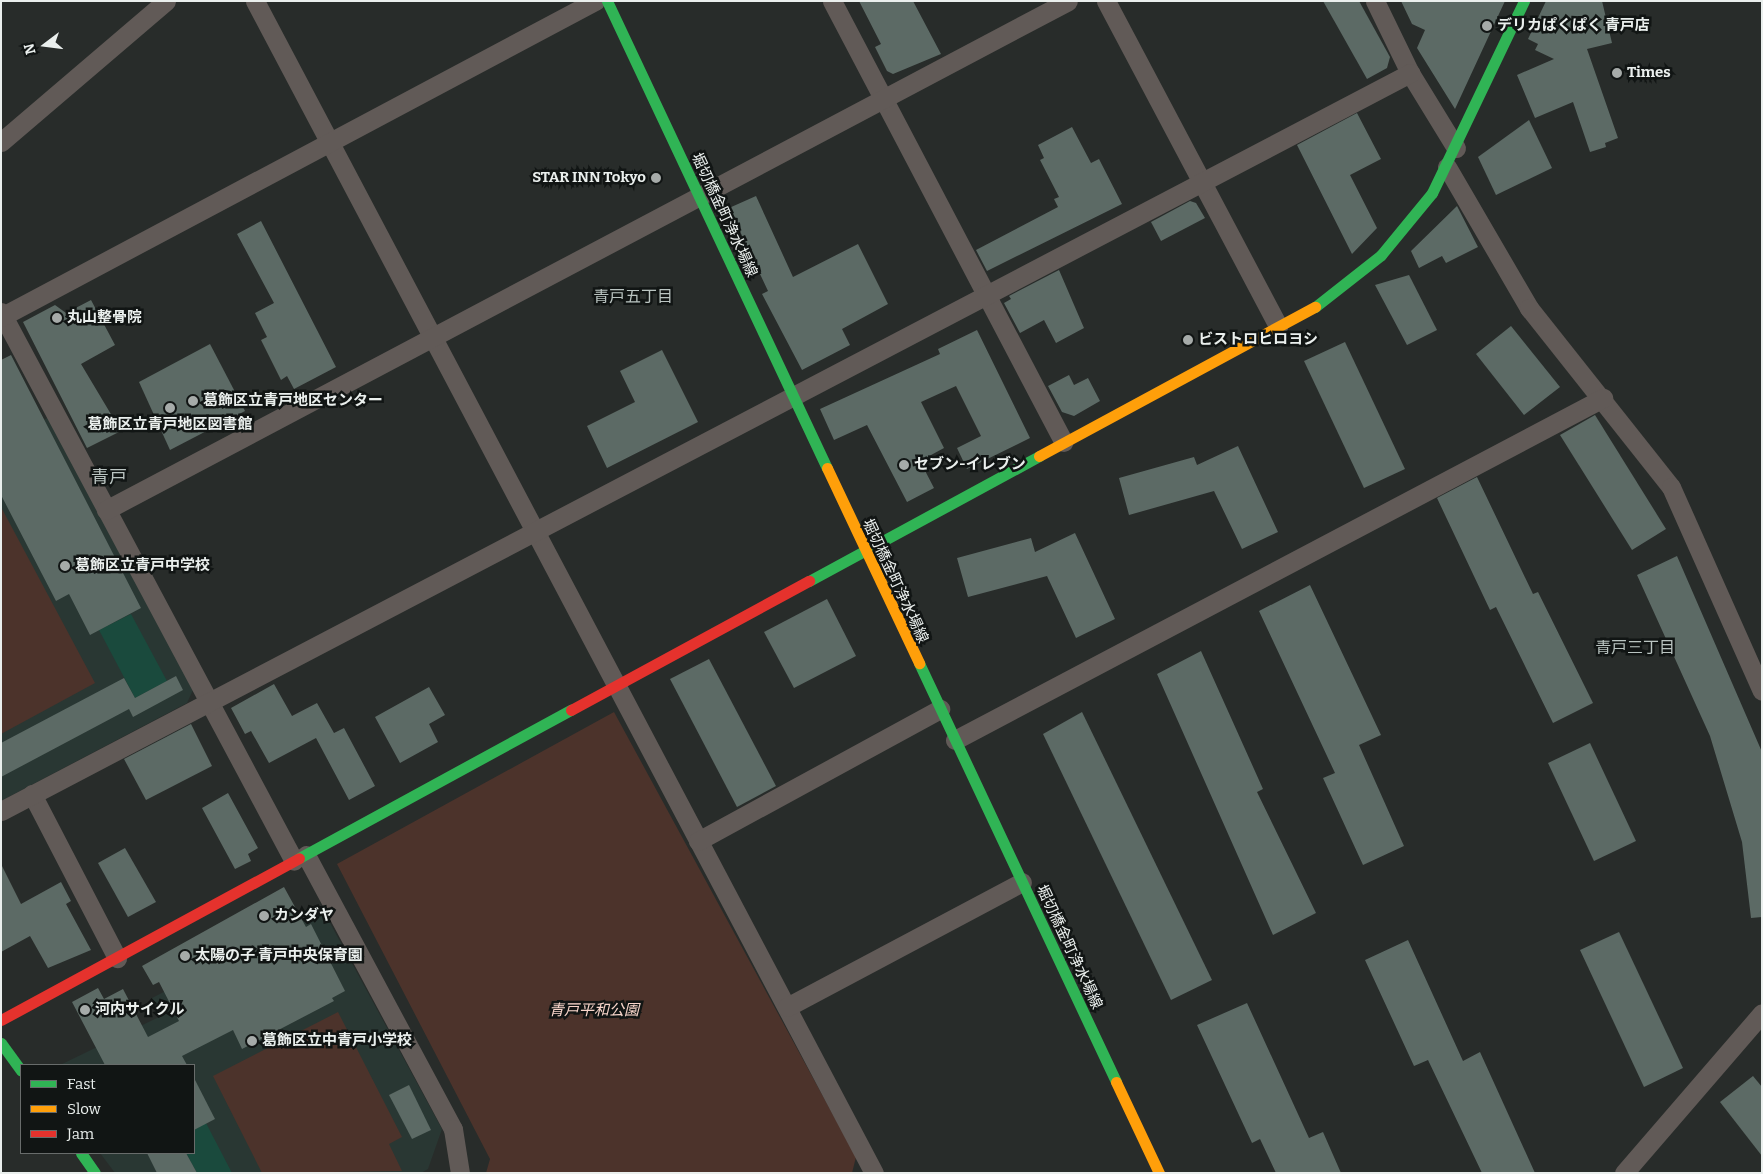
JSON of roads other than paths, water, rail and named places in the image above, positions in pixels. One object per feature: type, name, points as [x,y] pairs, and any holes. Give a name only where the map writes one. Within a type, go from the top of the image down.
[{"type":"street","points":[[1,142],[166,1]]},
{"type":"street","points":[[255,1],[874,1173]]},
{"type":"street","points":[[460,1173],[453,1129],[300,858],[208,702],[2,315],[595,1]]},
{"type":"street","name":"堀切橋金町浄水場線","points":[[607,1],[1159,1173]]},
{"type":"street","points":[[832,1],[1064,442]]},
{"type":"street","points":[[106,510],[1068,1]]},
{"type":"street","points":[[1106,1],[1278,326]]},
{"type":"street","points":[[1375,1],[1410,73],[1456,148]]},
{"type":"street","points":[[1,1020],[1278,326],[1356,278],[1403,231],[1447,167],[1524,1]]},
{"type":"street","points":[[1,811],[1200,180],[1410,73]]},
{"type":"street","points":[[1447,167],[1529,308],[1604,398],[1680,504],[1762,692]]},
{"type":"street","points":[[955,740],[1604,398]]},
{"type":"street","points":[[698,840],[940,709]]},
{"type":"street","points":[[32,794],[117,958]]},
{"type":"street","points":[[787,1007],[1022,882]]},
{"type":"street","points":[[1624,1173],[1762,1013]]},
{"type":"street","points":[[1,1043],[20,1070]]},
{"type":"street","points":[[82,1154],[95,1173]]},
{"type":"place","name":"デリカぱくぱく 青戸店","points":[[1487,26]]},
{"type":"place","name":"Times","points":[[1617,73]]},
{"type":"place","name":"STAR INN Tokyo","points":[[656,178]]},
{"type":"place","name":"丸山整骨院","points":[[57,318]]},
{"type":"place","name":"ビストロヒロヨシ","points":[[1188,340]]},
{"type":"place","name":"葛飾区立青戸地区センター","points":[[193,401]]},
{"type":"place","name":"葛飾区立青戸地区図書館","points":[[170,408]]},
{"type":"place","name":"セブン-イレブン","points":[[904,465]]},
{"type":"place","name":"葛飾区立青戸中学校","points":[[65,566]]},
{"type":"place","name":"カンダヤ","points":[[264,916]]},
{"type":"place","name":"太陽の子 青戸中央保育園","points":[[185,956]]},
{"type":"place","name":"河内サイクル","points":[[85,1010]]},
{"type":"place","name":"葛飾区立中青戸小学校","points":[[252,1041]]},
{"type":"district","name":"青戸五丁目","points":[[633,297]]},
{"type":"district","name":"青戸","points":[[109,477]]},
{"type":"district","name":"青戸三丁目","points":[[1635,648]]},
{"type":"park label","name":"青戸平和公園","points":[[594,1011]]}]
